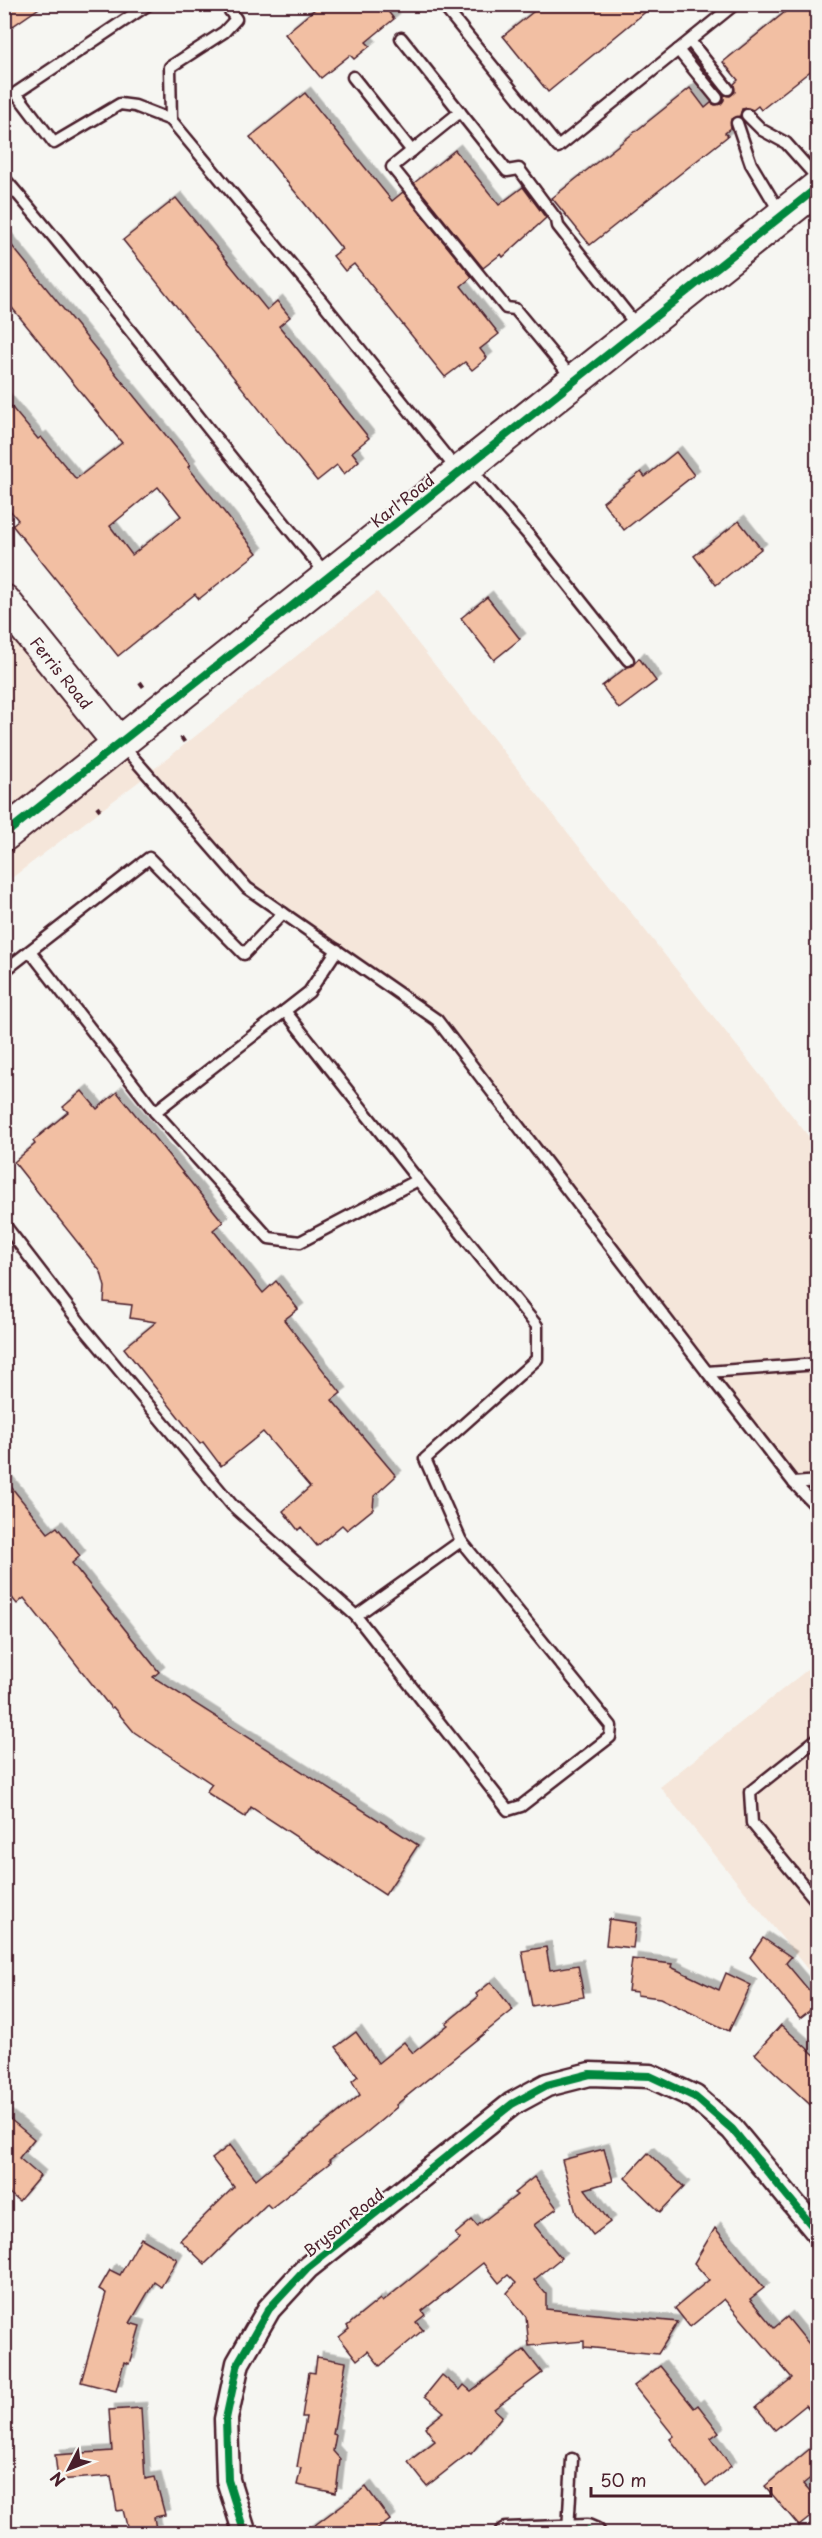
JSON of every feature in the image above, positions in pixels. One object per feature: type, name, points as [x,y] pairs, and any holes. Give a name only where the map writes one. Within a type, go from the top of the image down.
[{"type":"main road","name":"Karl Road","points":[[4,835],[327,575],[813,191]]},
{"type":"main road","name":"Ferris Road","points":[[4,601],[119,743]]},
{"type":"street","name":"Bryson Road","points":[[245,2534],[228,2480],[226,2419],[238,2363],[269,2309],[307,2268],[512,2104],[548,2085],[591,2074],[650,2076],[695,2097],[732,2129],[818,2234]]},
{"type":"street","points":[[506,2534],[568,2531],[587,2531],[594,2534]]},
{"type":"lane","points":[[148,4],[16,93],[54,143],[120,104],[135,106],[171,120],[463,469],[531,538],[628,660]]},
{"type":"lane","points":[[171,120],[170,67],[224,32],[236,19],[225,4]]},
{"type":"lane","points":[[442,4],[558,147],[735,4]]},
{"type":"lane","points":[[400,38],[507,171],[519,169],[557,220],[558,226],[639,329]]},
{"type":"lane","points":[[690,41],[728,89]]},
{"type":"lane","points":[[678,50],[717,98]]},
{"type":"lane","points":[[353,77],[412,151]]},
{"type":"lane","points":[[460,112],[392,168],[506,308],[515,309],[574,381]]},
{"type":"lane","points":[[747,115],[762,130],[786,143],[813,191]]},
{"type":"lane","points":[[737,123],[751,164],[782,216]]},
{"type":"lane","points":[[4,178],[101,294],[267,504],[327,575]]},
{"type":"lane","points":[[119,743],[247,888],[437,1020],[707,1372],[794,1483],[818,1509]]},
{"type":"lane","points":[[4,971],[149,858],[244,954],[283,913]]},
{"type":"lane","points":[[155,1112],[309,992],[337,950]]},
{"type":"lane","points":[[30,951],[155,1112],[269,1238],[300,1242],[418,1180]]},
{"type":"lane","points":[[4,1224],[84,1328],[232,1505],[356,1616],[508,1810],[521,1806],[610,1737],[611,1726],[461,1541],[425,1459],[537,1359],[537,1326],[285,1011]]},
{"type":"lane","points":[[707,1372],[818,1364]]},
{"type":"lane","points":[[794,1483],[818,1481]]},
{"type":"lane","points":[[356,1616],[461,1541]]},
{"type":"lane","points":[[818,1738],[750,1792],[752,1823],[818,1903]]},
{"type":"lane","points":[[568,2531],[572,2459]]},
{"type":"path","points":[[181,737],[185,743]]},
{"type":"path","points":[[97,806],[100,810]]},
{"type":"shaded area","points":[[377,592],[817,1147],[817,1509],[445,1018],[251,882],[154,770],[5,883],[4,601],[91,706],[154,769]]},
{"type":"shaded area","points":[[817,1662],[817,1981],[660,1787]]},
{"type":"building","points":[[4,4],[45,4],[4,32]]},
{"type":"building","points":[[321,4],[382,4],[394,19],[366,42],[370,46],[354,59],[350,55],[321,78],[285,34]]},
{"type":"building","points":[[543,4],[655,4],[548,92],[503,36]]},
{"type":"building","points":[[795,4],[818,4],[818,65],[761,110],[758,106],[753,110],[742,109],[740,116],[731,119],[731,128],[725,133],[728,136],[590,245],[552,198],[690,88],[705,108],[711,103],[721,104],[724,95],[730,96],[735,92],[734,84],[738,80],[723,62]]},
{"type":"building","points":[[305,93],[392,201],[403,192],[472,277],[461,286],[499,334],[480,349],[487,358],[472,370],[465,362],[445,377],[354,264],[345,271],[333,256],[342,249],[250,137]]},
{"type":"building","points":[[455,150],[499,205],[523,187],[546,218],[503,257],[501,254],[483,268],[414,183]]},
{"type":"building","points":[[176,198],[267,310],[277,301],[290,317],[279,326],[369,438],[352,452],[359,461],[344,474],[337,465],[317,481],[123,240]]},
{"type":"building","points":[[4,236],[190,465],[188,467],[257,553],[199,599],[195,594],[118,656],[12,525],[18,520],[4,503],[4,398],[38,439],[41,437],[76,479],[122,443],[4,298]],"holes":[[[158,487],[181,516],[132,555],[110,526]]]},
{"type":"building","points":[[676,452],[694,475],[624,530],[603,502],[641,472],[645,477]]},
{"type":"building","points":[[739,521],[761,549],[716,585],[694,556]]},
{"type":"building","points":[[487,597],[520,639],[494,660],[461,618]]},
{"type":"building","points":[[639,658],[656,681],[619,709],[602,686],[627,667],[632,666]]},
{"type":"building","points":[[82,1091],[97,1109],[117,1092],[223,1222],[213,1230],[263,1293],[276,1281],[298,1309],[284,1320],[341,1393],[332,1400],[396,1476],[374,1496],[373,1509],[347,1530],[342,1525],[317,1546],[301,1527],[298,1530],[283,1511],[310,1487],[263,1432],[221,1466],[203,1442],[200,1444],[124,1348],[156,1322],[130,1318],[132,1305],[104,1302],[105,1287],[101,1272],[14,1162],[35,1144],[33,1141],[68,1112],[63,1107]]},
{"type":"building","points":[[4,1478],[48,1533],[57,1527],[80,1556],[72,1563],[159,1672],[153,1677],[418,1845],[385,1895],[251,1807],[245,1817],[206,1792],[212,1784],[134,1732],[113,1707],[111,1708],[24,1598],[17,1604],[4,1588]]},
{"type":"building","points":[[609,1919],[636,1923],[633,1948],[606,1945]]},
{"type":"building","points":[[763,1938],[791,1957],[786,1963],[818,2001],[818,2004],[800,2018],[750,1957]]},
{"type":"building","points":[[546,1947],[550,1970],[578,1965],[584,1997],[532,2006],[522,1951]]},
{"type":"building","points":[[632,1959],[672,1964],[671,1967],[719,1990],[726,1973],[751,1985],[729,2031],[660,1998],[637,1995],[637,1992],[628,1991]]},
{"type":"building","points":[[491,1982],[513,2010],[396,2105],[397,2107],[361,2137],[329,2160],[331,2162],[271,2208],[267,2204],[205,2264],[180,2240],[234,2187],[212,2159],[230,2145],[256,2179],[360,2095],[352,2081],[358,2076],[336,2047],[356,2032],[378,2063],[404,2042],[413,2053],[448,2025],[446,2023],[478,1997],[476,1994]]},
{"type":"building","points":[[781,2025],[818,2058],[818,2112],[755,2054]]},
{"type":"building","points":[[4,2114],[34,2139],[19,2158],[40,2176],[19,2201],[4,2189]]},
{"type":"building","points":[[604,2149],[613,2181],[585,2189],[610,2222],[593,2235],[576,2213],[562,2160]]},
{"type":"building","points":[[648,2153],[684,2187],[660,2212],[625,2178]]},
{"type":"building","points":[[534,2177],[557,2208],[534,2225],[561,2258],[534,2280],[546,2294],[546,2309],[678,2322],[658,2354],[584,2347],[584,2341],[529,2346],[526,2317],[507,2293],[516,2283],[508,2275],[499,2283],[483,2263],[422,2311],[425,2315],[416,2322],[423,2330],[380,2366],[368,2351],[357,2360],[339,2337],[349,2329],[347,2326],[380,2299],[382,2302],[460,2239],[455,2234],[472,2220],[477,2226],[517,2195],[514,2193]]},
{"type":"building","points":[[715,2228],[764,2288],[750,2299],[774,2328],[787,2317],[818,2355],[818,2420],[806,2405],[775,2430],[756,2407],[792,2378],[724,2299],[690,2327],[675,2308],[709,2280],[694,2263]]},
{"type":"building","points":[[141,2238],[177,2259],[161,2287],[154,2282],[130,2323],[140,2326],[129,2364],[124,2362],[116,2391],[81,2382],[106,2293],[99,2289],[110,2270],[120,2275]]},
{"type":"building","points":[[524,2350],[542,2373],[494,2409],[502,2416],[471,2454],[469,2453],[427,2486],[408,2462],[435,2441],[425,2427],[444,2412],[425,2396],[442,2375],[460,2390],[464,2385],[471,2391]]},
{"type":"building","points":[[317,2357],[346,2362],[333,2434],[336,2435],[333,2451],[340,2459],[336,2493],[297,2485],[301,2468],[297,2467],[306,2417],[302,2417],[309,2372],[315,2373]]},
{"type":"building","points":[[660,2366],[694,2408],[698,2405],[719,2432],[711,2438],[731,2466],[706,2486],[670,2439],[674,2436],[634,2386]]},
{"type":"building","points":[[141,2408],[145,2479],[155,2477],[165,2515],[154,2517],[156,2529],[129,2534],[123,2510],[117,2511],[111,2476],[58,2480],[55,2455],[112,2451],[109,2410]]},
{"type":"building","points":[[818,2442],[818,2472],[803,2484],[818,2501],[818,2511],[799,2526],[765,2486]]},
{"type":"building","points":[[366,2487],[390,2520],[371,2534],[303,2534]]},
{"type":"cycle path","points":[[4,835],[818,187]]},
{"type":"cycle path","points":[[245,2534],[228,2480],[226,2419],[238,2363],[269,2309],[307,2268],[512,2104],[547,2085],[590,2074],[650,2076],[695,2097],[732,2129],[818,2233]]},
{"type":"cycle path","points":[[506,2534],[587,2531],[594,2534]]}]
